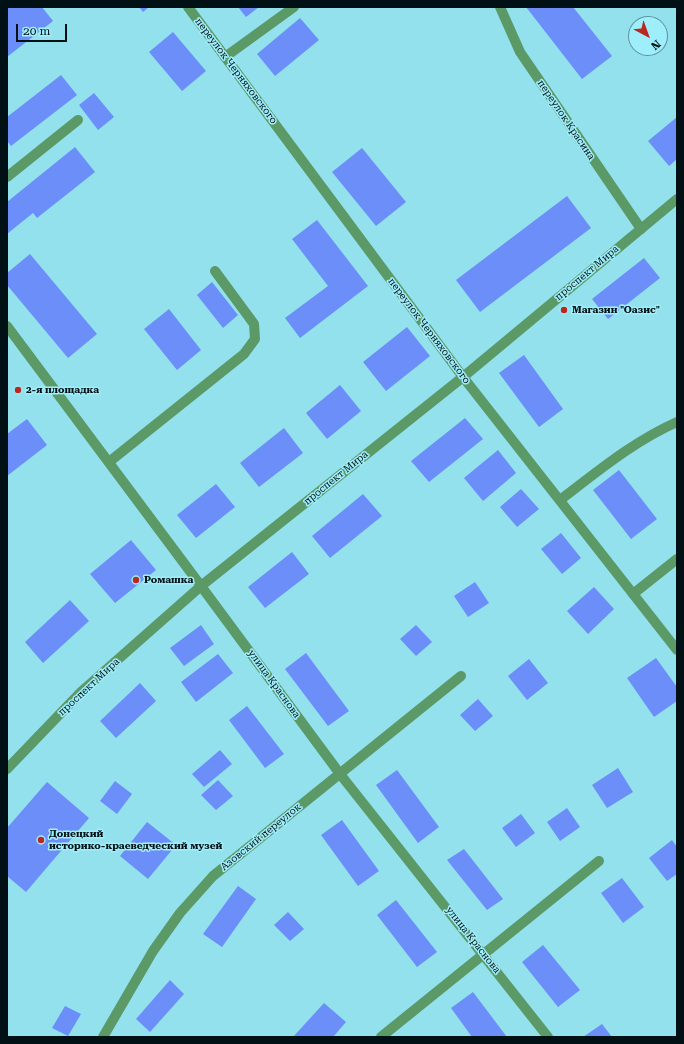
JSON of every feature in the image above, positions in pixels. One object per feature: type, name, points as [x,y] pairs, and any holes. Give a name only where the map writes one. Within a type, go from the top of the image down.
[{"type":"street","name":"переулок Черняховского","points":[[188,7],[463,377],[677,650]]},
{"type":"street","points":[[226,57],[294,7]]},
{"type":"street","name":"переулок Красина","points":[[500,7],[520,52],[641,228]]},
{"type":"street","points":[[7,177],[78,120]]},
{"type":"street","name":"проспект Мира","points":[[7,769],[81,692],[201,586],[463,377],[677,199]]},
{"type":"street","points":[[109,462],[244,354],[255,339],[254,324],[215,271]]},
{"type":"street","name":"улица Краснова","points":[[7,326],[340,774],[548,1037]]},
{"type":"street","points":[[560,500],[609,463],[659,430],[677,422]]},
{"type":"street","points":[[633,594],[677,560]]},
{"type":"street","name":"Азовский переулок","points":[[104,1037],[153,951],[213,876],[461,676]]},
{"type":"street","points":[[381,1037],[483,953],[599,862]]},
{"type":"building","points":[[7,7],[42,7],[53,21],[7,57]]},
{"type":"building","points":[[139,7],[149,7],[143,12]]},
{"type":"building","points":[[238,7],[259,7],[246,17]]},
{"type":"building","points":[[526,7],[573,7],[612,56],[582,79]]},
{"type":"building","points":[[300,18],[319,40],[275,76],[257,54]]},
{"type":"building","points":[[173,32],[206,71],[182,91],[149,52]]},
{"type":"building","points":[[61,75],[77,95],[11,146],[7,141],[7,117]]},
{"type":"building","points":[[94,93],[114,117],[98,130],[79,105]]},
{"type":"building","points":[[677,117],[677,159],[669,166],[648,141]]},
{"type":"building","points":[[75,147],[95,172],[37,218],[33,213],[7,234],[7,202]]},
{"type":"building","points":[[362,148],[406,202],[376,226],[332,172]]},
{"type":"building","points":[[567,196],[591,228],[480,312],[456,280]]},
{"type":"building","points":[[317,220],[368,286],[300,338],[285,318],[328,286],[292,239]]},
{"type":"building","points":[[30,254],[97,334],[68,358],[7,285],[7,273]]},
{"type":"building","points":[[644,258],[660,278],[608,319],[592,299]]},
{"type":"building","points":[[212,282],[238,315],[223,328],[197,295]]},
{"type":"building","points":[[169,309],[201,350],[177,370],[144,329]]},
{"type":"building","points":[[407,327],[430,356],[386,391],[363,362]]},
{"type":"building","points":[[524,355],[563,409],[539,427],[499,373]]},
{"type":"building","points":[[340,385],[361,411],[327,439],[306,413]]},
{"type":"building","points":[[465,418],[483,439],[429,482],[411,461]]},
{"type":"building","points":[[27,419],[47,445],[7,476],[7,434]]},
{"type":"building","points":[[284,428],[303,453],[259,487],[240,463]]},
{"type":"building","points":[[498,450],[516,473],[483,501],[464,478]]},
{"type":"building","points":[[619,470],[657,519],[631,539],[593,490]]},
{"type":"building","points":[[216,484],[235,507],[196,538],[177,515]]},
{"type":"building","points":[[521,489],[539,509],[517,527],[500,507]]},
{"type":"building","points":[[363,494],[382,516],[330,558],[312,536]]},
{"type":"building","points":[[561,533],[581,558],[562,574],[541,549]]},
{"type":"building","points":[[131,540],[156,570],[115,603],[90,574]]},
{"type":"building","points":[[292,552],[309,574],[265,608],[248,587]]},
{"type":"building","points":[[475,582],[489,603],[468,617],[454,596]]},
{"type":"building","points":[[594,587],[614,609],[588,634],[567,611]]},
{"type":"building","points":[[70,600],[89,621],[43,663],[25,642]]},
{"type":"building","points":[[201,625],[214,644],[184,666],[170,648]]},
{"type":"building","points":[[416,625],[432,642],[416,656],[400,639]]},
{"type":"building","points":[[306,653],[349,711],[328,726],[285,669]]},
{"type":"building","points":[[218,654],[233,673],[196,702],[181,682]]},
{"type":"building","points":[[656,658],[677,687],[677,701],[654,717],[627,678]]},
{"type":"building","points":[[529,659],[548,683],[527,700],[508,676]]},
{"type":"building","points":[[140,683],[156,701],[116,738],[100,721]]},
{"type":"building","points":[[478,699],[493,716],[475,731],[460,715]]},
{"type":"building","points":[[247,706],[284,754],[265,768],[229,720]]},
{"type":"building","points":[[220,750],[232,764],[204,787],[192,774]]},
{"type":"building","points":[[618,768],[633,792],[607,808],[592,785]]},
{"type":"building","points":[[397,770],[439,827],[418,843],[376,785]]},
{"type":"building","points":[[218,780],[233,796],[216,810],[201,795]]},
{"type":"building","points":[[115,781],[132,794],[117,814],[100,801]]},
{"type":"building","points":[[47,782],[89,818],[26,892],[7,876],[7,828]]},
{"type":"building","points":[[567,808],[580,827],[560,841],[547,822]]},
{"type":"building","points":[[521,814],[535,833],[516,847],[502,828]]},
{"type":"building","points":[[342,820],[379,871],[358,886],[321,835]]},
{"type":"building","points":[[147,822],[176,845],[148,879],[120,856]]},
{"type":"building","points":[[672,840],[677,847],[677,874],[667,881],[649,858]]},
{"type":"building","points":[[464,849],[503,899],[487,910],[447,860]]},
{"type":"building","points":[[622,878],[644,907],[623,923],[601,893]]},
{"type":"building","points":[[238,886],[256,899],[222,947],[203,934]]},
{"type":"building","points":[[396,900],[437,952],[417,967],[377,915]]},
{"type":"building","points":[[288,912],[304,929],[290,941],[274,925]]},
{"type":"building","points":[[543,945],[580,990],[558,1007],[522,962]]},
{"type":"building","points":[[170,980],[184,994],[150,1032],[136,1019]]},
{"type":"building","points":[[473,992],[507,1037],[472,1037],[451,1008]]},
{"type":"building","points":[[324,1003],[346,1022],[333,1037],[293,1037]]},
{"type":"building","points":[[65,1006],[81,1014],[68,1036],[52,1028]]},
{"type":"building","points":[[602,1024],[612,1037],[583,1037]]},
{"type":"place","name":"Магазин \"Оазис\"","points":[[564,310]]},
{"type":"place","name":"2-я площадка","points":[[18,390]]},
{"type":"place","name":"Ромашка","points":[[136,580]]},
{"type":"place","name":"Донецкий историко-краеведческий музей","points":[[41,840]]}]
